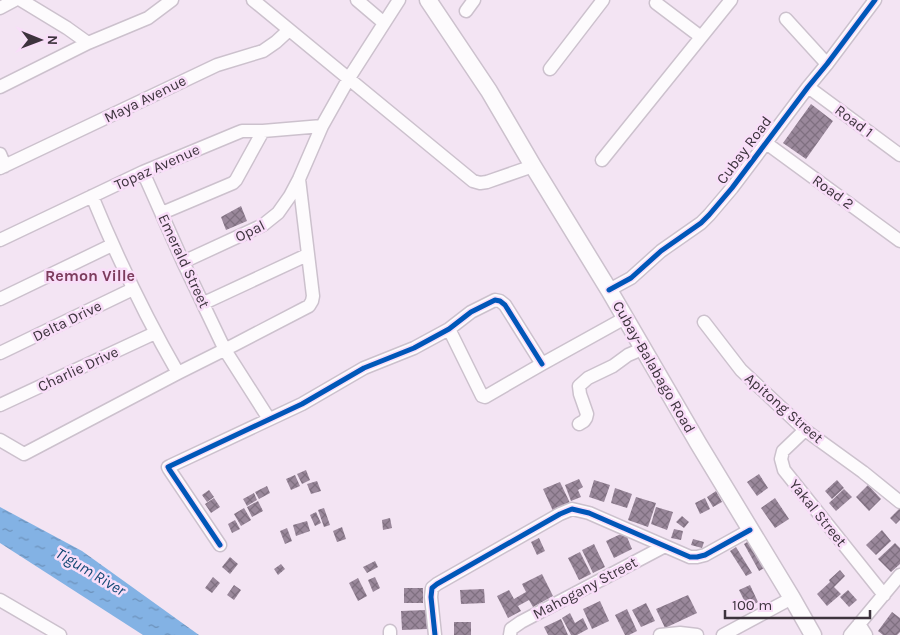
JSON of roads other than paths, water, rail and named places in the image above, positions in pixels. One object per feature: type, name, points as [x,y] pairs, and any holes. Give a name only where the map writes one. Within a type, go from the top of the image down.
[{"type":"main road","name":"Cubay-Balabago Road","points":[[428,0],[489,90],[533,166],[610,290],[813,635]]},
{"type":"street","points":[[0,8],[15,0]]},
{"type":"street","points":[[21,0],[68,28],[88,43]]},
{"type":"street","points":[[0,87],[88,43],[148,18],[172,0]]},
{"type":"street","points":[[253,0],[473,181],[487,182],[533,166]]},
{"type":"street","points":[[356,0],[384,23]]},
{"type":"street","name":"Opal","points":[[183,262],[269,222],[284,205],[299,179],[322,126],[349,78],[399,0]]},
{"type":"street","points":[[466,11],[474,0]]},
{"type":"street","points":[[550,69],[603,0]]},
{"type":"street","points":[[602,160],[730,0]]},
{"type":"street","name":"Cubay Road","points":[[610,290],[631,278],[661,251],[701,223],[709,215],[732,188],[875,0]]},
{"type":"street","points":[[656,3],[701,37]]},
{"type":"street","points":[[786,18],[827,64]]},
{"type":"street","name":"Maya Avenue","points":[[2,167],[217,64],[263,51],[289,30]]},
{"type":"street","name":"Road 1","points":[[808,87],[900,154]]},
{"type":"street","name":"Topaz Avenue","points":[[0,240],[143,172],[237,133],[322,126]]},
{"type":"street","points":[[162,214],[233,183],[263,131]]},
{"type":"street","name":"Road 2","points":[[766,142],[900,241]]},
{"type":"street","points":[[0,154],[2,167]]},
{"type":"street","name":"Emerald Street","points":[[143,172],[225,350],[269,419]]},
{"type":"street","points":[[0,440],[24,454],[308,306],[313,296],[299,179]]},
{"type":"street","points":[[92,196],[133,289],[178,373]]},
{"type":"street","points":[[0,299],[112,245]]},
{"type":"street","points":[[204,303],[307,255]]},
{"type":"street","name":"Delta Drive","points":[[0,353],[133,289]]},
{"type":"street","points":[[220,544],[168,470],[168,467],[302,404],[364,368],[414,348],[450,329],[471,312],[495,300],[505,305],[542,364]]},
{"type":"street","points":[[450,329],[482,396],[485,397],[625,318]]},
{"type":"street","name":"Apitong Street","points":[[704,322],[741,370],[805,430],[863,472],[900,502]]},
{"type":"street","name":"Charlie Drive","points":[[0,405],[155,333]]},
{"type":"street","points":[[579,424],[584,421],[587,414],[579,386],[588,378],[613,366],[642,346]]},
{"type":"street","name":"Yakal Street","points":[[805,430],[783,451],[781,459],[784,470],[884,596]]},
{"type":"street","points":[[435,635],[431,597],[432,588],[560,514],[572,509],[589,513],[665,546],[690,556],[698,557],[750,530]]},
{"type":"street","name":"Mahogany Street","points":[[510,635],[511,629],[521,622],[665,546]]},
{"type":"street","points":[[850,635],[863,630],[884,596],[900,576]]},
{"type":"street","points":[[723,635],[792,598]]},
{"type":"street","points":[[0,600],[60,635]]},
{"type":"street","points":[[660,635],[680,633],[697,635]]},
{"type":"water","name":"Tigum River","points":[[0,507],[82,551],[199,635],[143,635],[0,543]]},
{"type":"district","name":"Remon Ville","points":[[90,275]]}]
